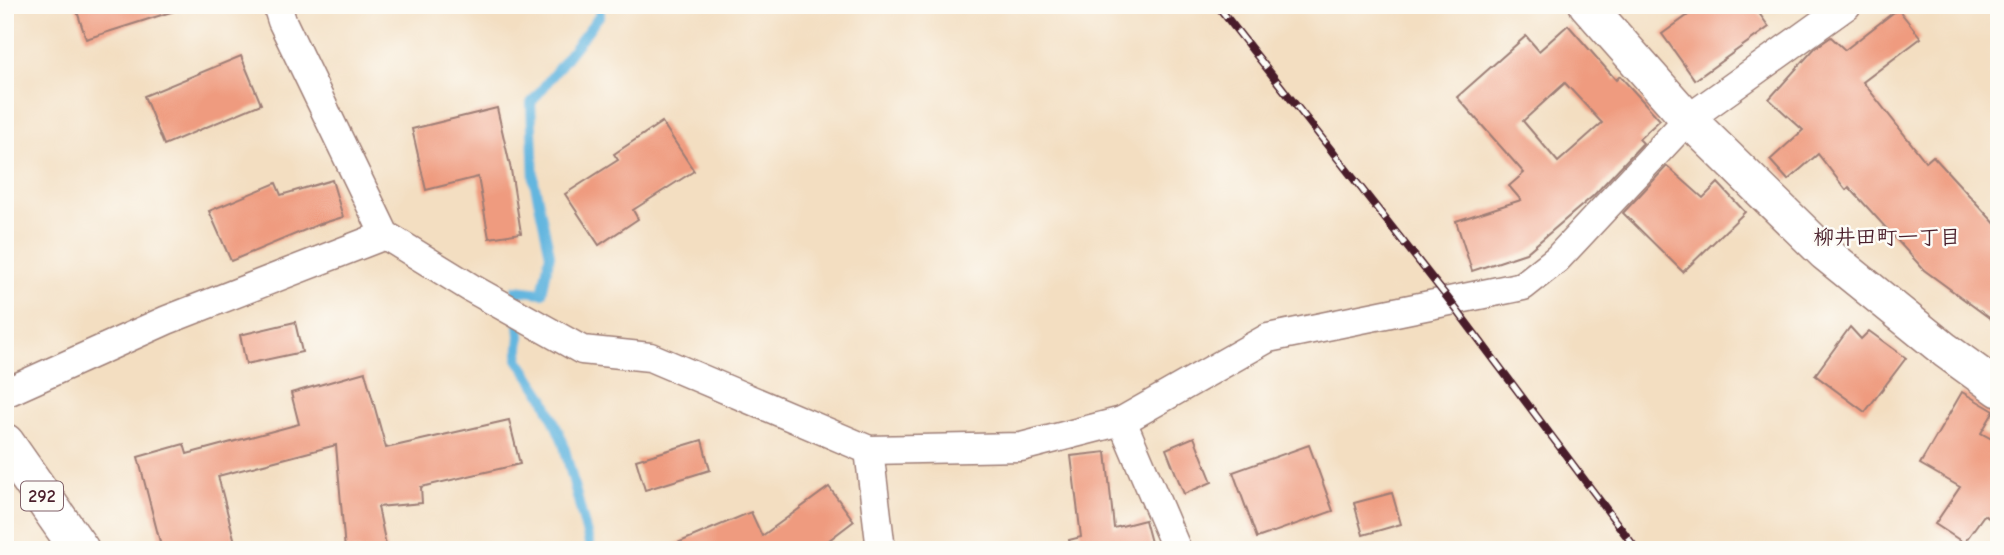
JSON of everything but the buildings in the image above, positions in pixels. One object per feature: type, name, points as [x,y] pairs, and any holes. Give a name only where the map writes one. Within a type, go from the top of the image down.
[{"type":"highway","name":"292","points":[[5,443],[80,550]]},
{"type":"street","points":[[276,5],[385,235],[582,350],[650,357],[869,450],[1021,447],[1122,421],[1269,338],[1523,286],[1557,259],[1688,119],[1847,5]]},
{"type":"street","points":[[1587,5],[1688,119],[1825,253],[1945,350],[1999,389]]},
{"type":"street","points":[[5,393],[167,320],[385,235]]},
{"type":"street","points":[[1122,421],[1177,550]]},
{"type":"street","points":[[869,450],[881,550]]},
{"type":"waterway","points":[[591,550],[563,442],[544,398],[518,359],[520,336],[516,290],[542,293],[550,254],[534,181],[531,103],[600,15],[599,5]]},
{"type":"railway","points":[[1217,5],[1450,301],[1637,550]]},
{"type":"district","name":"柳井田町一丁目","points":[[1887,237]]}]
